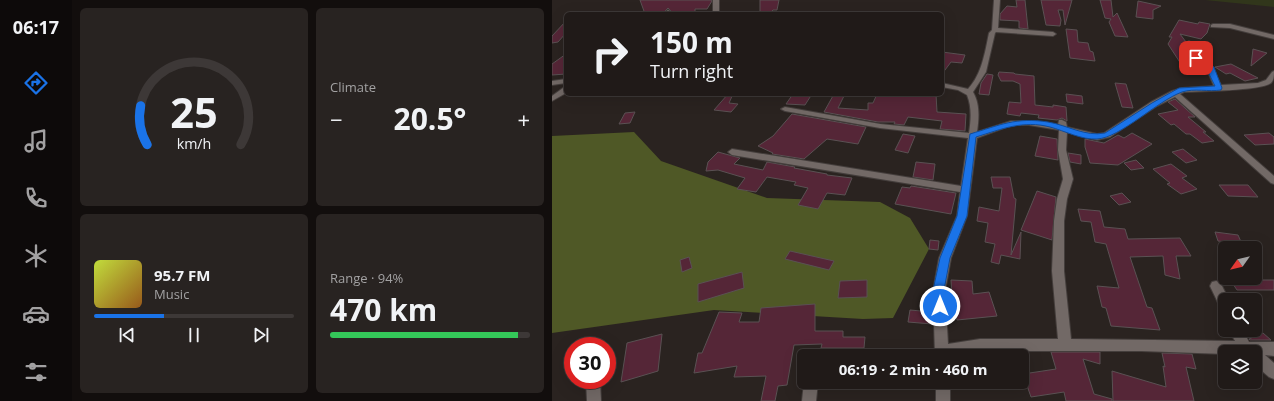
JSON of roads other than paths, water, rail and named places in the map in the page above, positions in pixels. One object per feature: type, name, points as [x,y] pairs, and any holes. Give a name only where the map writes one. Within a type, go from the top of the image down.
[{"type":"street","points":[[716,0],[716,12]]},
{"type":"street","points":[[969,92],[976,86],[987,60],[992,33],[995,30],[997,0]]},
{"type":"street","points":[[1213,26],[1230,26],[1274,37]]},
{"type":"street","points":[[995,30],[1053,34]]},
{"type":"street","points":[[1189,43],[1196,58],[1212,69],[1211,72],[1219,88]]},
{"type":"street","points":[[785,109],[880,126],[973,136],[1011,123],[1029,122],[1063,126],[1097,137],[1107,135],[1175,92],[1182,90],[1259,85],[1269,81],[1274,73]]},
{"type":"street","points":[[552,82],[564,81]]},
{"type":"street","points":[[942,349],[939,290],[945,258],[962,216],[973,136],[974,105],[972,96],[969,92],[960,88],[944,85]]},
{"type":"street","points":[[552,99],[564,91]]},
{"type":"street","points":[[1175,92],[1274,181]]},
{"type":"street","points":[[1063,126],[1062,150],[1068,179],[1062,199],[1059,221],[1058,271],[1065,345]]},
{"type":"street","points":[[732,152],[966,190]]},
{"type":"street","points":[[1216,286],[1219,293]]},
{"type":"street","points":[[963,349],[980,345],[1065,345],[1218,351]]},
{"type":"street","points":[[1262,350],[1274,349]]},
{"type":"street","points":[[1262,362],[1274,372]]},
{"type":"street","points":[[593,389],[594,401]]},
{"type":"street","points":[[809,401],[810,389]]},
{"type":"street","points":[[943,389],[943,401]]}]
